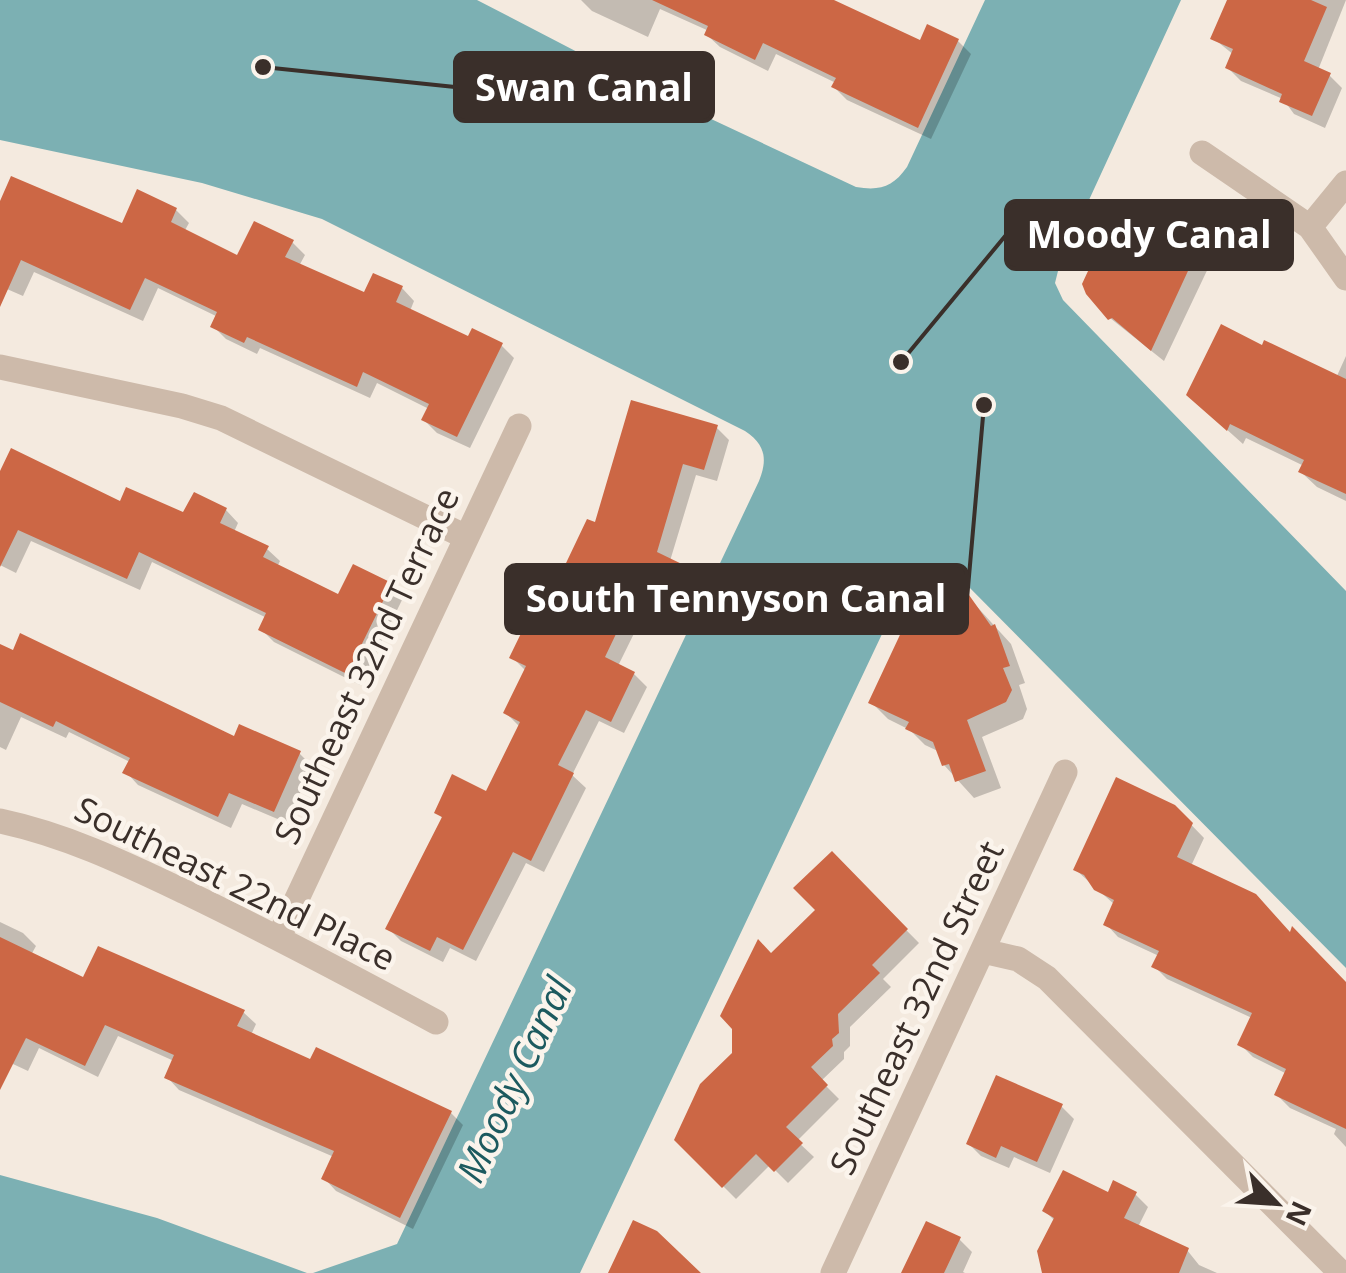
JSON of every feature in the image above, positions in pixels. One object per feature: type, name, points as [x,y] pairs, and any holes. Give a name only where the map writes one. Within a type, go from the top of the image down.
[{"type":"street","points":[[1202,154],[1310,228],[1346,278]]},
{"type":"street","points":[[1310,228],[1346,183]]},
{"type":"street","points":[[0,367],[221,418],[466,537]]},
{"type":"street","name":"Southeast 32nd Terrace","points":[[279,937],[519,426]]},
{"type":"street","name":"Southeast 32nd Street","points":[[832,1273],[1065,772]]},
{"type":"street","name":"Southeast 22nd Place","points":[[0,821],[102,853],[279,937],[436,1022]]},
{"type":"street","points":[[983,951],[1018,959],[1048,978],[1341,1273]]},
{"type":"water","points":[[0,0],[477,0],[662,96],[856,187],[872,188],[891,183],[907,167],[985,0],[1181,0],[1060,263],[1055,283],[1063,300],[1346,591],[1346,968],[963,581],[928,574],[914,581],[900,596],[580,1273],[313,1273],[397,1244],[759,481],[763,453],[745,431],[322,219],[202,183],[0,140]]},
{"type":"water","points":[[0,1175],[157,1218],[307,1273],[0,1273]]},
{"type":"building","points":[[652,0],[834,0],[920,40],[927,24],[959,39],[918,128],[831,87],[836,78],[763,43],[755,60],[704,35],[708,26]]},
{"type":"building","points":[[1227,0],[1311,0],[1327,7],[1304,61],[1331,73],[1312,116],[1279,102],[1282,94],[1225,68],[1233,49],[1210,39]]},
{"type":"building","points":[[11,176],[122,223],[137,189],[177,208],[171,222],[237,255],[254,221],[294,240],[285,257],[364,292],[373,273],[403,286],[396,302],[468,336],[472,328],[503,343],[457,437],[421,420],[429,404],[363,372],[357,387],[247,337],[244,343],[210,327],[217,312],[145,278],[130,310],[21,260],[0,307],[0,201]]},
{"type":"building","points":[[1108,228],[1157,250],[1167,229],[1200,245],[1151,351],[1112,318],[1108,320],[1082,284]]},
{"type":"building","points":[[1221,324],[1346,379],[1346,494],[1298,472],[1304,460],[1230,424],[1227,431],[1186,395]]},
{"type":"building","points":[[631,400],[718,425],[704,470],[683,464],[657,552],[686,566],[666,606],[636,592],[605,657],[635,672],[611,722],[586,710],[558,765],[574,773],[531,861],[513,852],[463,950],[437,937],[430,951],[385,929],[442,817],[434,813],[452,774],[486,791],[520,722],[503,713],[526,666],[509,658],[528,619],[537,624],[587,519],[595,522]]},
{"type":"building","points":[[11,448],[120,501],[126,487],[183,512],[194,492],[227,508],[220,523],[269,546],[263,557],[338,594],[353,564],[392,583],[347,674],[258,630],[266,613],[139,552],[127,579],[18,530],[0,567],[0,471]]},
{"type":"building","points":[[921,590],[963,609],[969,595],[991,626],[995,624],[1010,666],[1003,668],[1012,690],[1006,702],[967,720],[986,771],[955,782],[949,764],[942,766],[933,742],[905,729],[909,722],[868,703]]},
{"type":"building","points":[[20,633],[234,736],[239,724],[301,751],[274,812],[229,793],[218,817],[122,773],[130,758],[56,721],[53,727],[0,702],[0,644],[13,650]]},
{"type":"building","points":[[1116,777],[1175,805],[1193,823],[1177,857],[1256,894],[1290,932],[1292,926],[1346,982],[1346,1129],[1274,1095],[1286,1069],[1237,1045],[1252,1013],[1151,967],[1159,951],[1103,925],[1114,900],[1094,890],[1084,875],[1073,870]]},
{"type":"building","points":[[832,851],[908,929],[872,965],[880,973],[838,1014],[839,1033],[832,1039],[833,1046],[811,1067],[828,1085],[786,1127],[803,1143],[774,1172],[756,1154],[722,1188],[674,1140],[700,1084],[732,1053],[732,1029],[720,1016],[758,939],[771,953],[815,910],[793,888]]},
{"type":"building","points":[[0,937],[83,977],[98,946],[245,1010],[237,1026],[310,1059],[316,1047],[452,1111],[400,1218],[321,1179],[334,1151],[164,1078],[174,1055],[105,1025],[85,1066],[26,1038],[0,1090]]},
{"type":"building","points":[[996,1075],[1063,1104],[1037,1162],[1001,1146],[996,1158],[966,1144]]},
{"type":"building","points":[[1063,1170],[1108,1192],[1113,1180],[1137,1192],[1124,1218],[1189,1248],[1179,1273],[1042,1273],[1037,1251],[1054,1218],[1042,1211]]},
{"type":"building","points":[[633,1220],[657,1231],[701,1273],[608,1273]]},
{"type":"building","points":[[926,1221],[961,1237],[944,1273],[901,1273]]},
{"type":"place","name":"Swan Canal","points":[[263,67]]},
{"type":"place","name":"Moody Canal","points":[[901,362]]},
{"type":"place","name":"South Tennyson Canal","points":[[984,405]]}]
